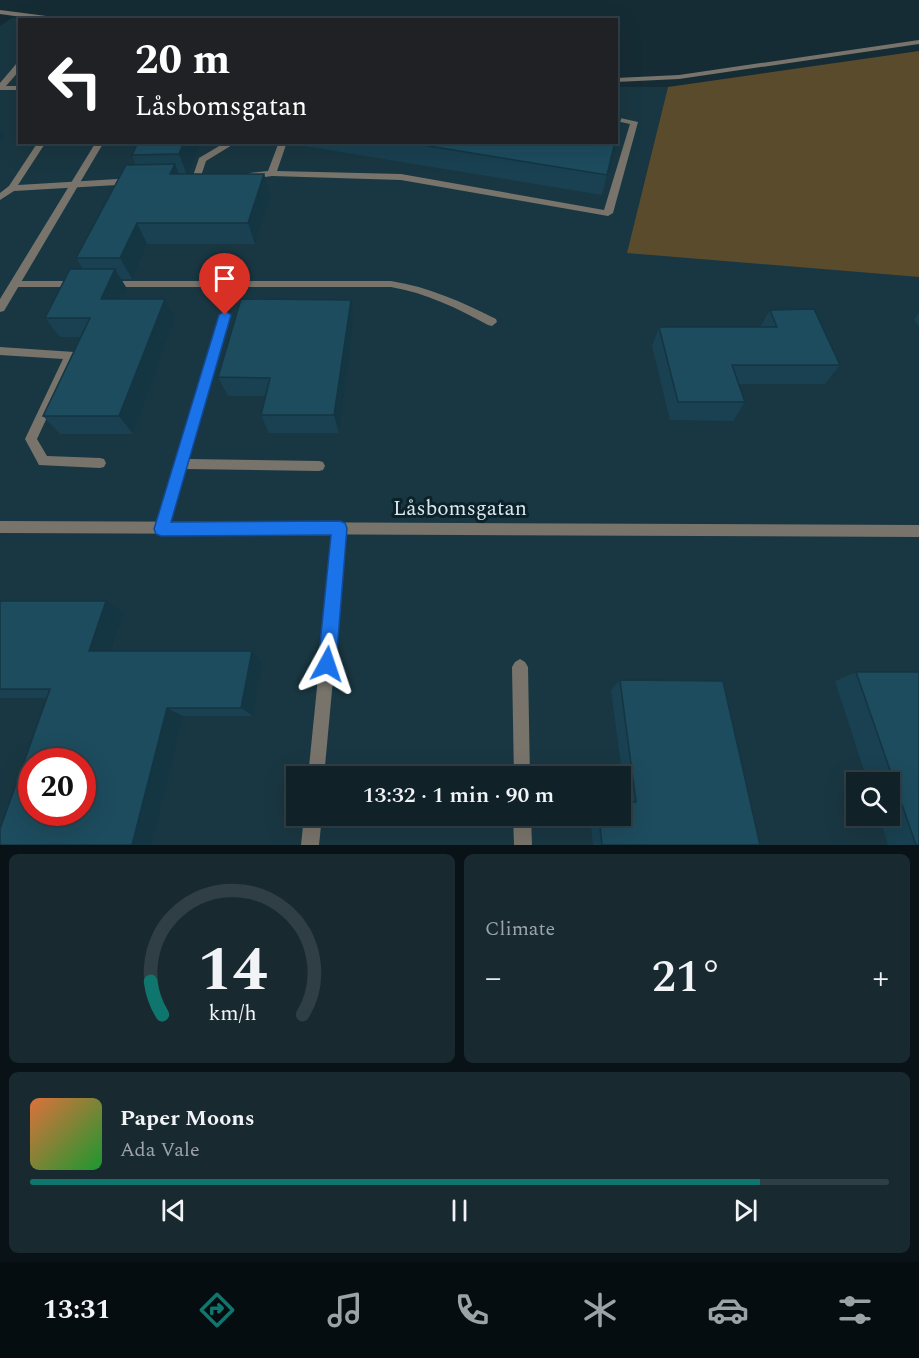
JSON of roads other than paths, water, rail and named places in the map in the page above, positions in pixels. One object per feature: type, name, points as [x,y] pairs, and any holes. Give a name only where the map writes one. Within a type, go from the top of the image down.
[{"type":"street","points":[[0,12],[46,18]]},
{"type":"street","points":[[618,80],[679,77],[919,42]]},
{"type":"street","points":[[0,88],[18,67]]},
{"type":"street","points":[[0,88],[18,88]]},
{"type":"street","points":[[241,178],[272,173],[401,177],[608,213],[634,122],[618,119]]},
{"type":"street","points":[[0,197],[12,188],[41,144]]},
{"type":"street","points":[[0,308],[99,144]]},
{"type":"street","points":[[196,179],[202,160],[230,144]]},
{"type":"street","points":[[272,173],[282,144]]},
{"type":"street","points":[[184,180],[207,179]]},
{"type":"street","points":[[12,188],[76,182],[148,180]]},
{"type":"street","points":[[15,284],[85,284]]},
{"type":"street","points":[[97,284],[391,284],[417,288],[448,298],[492,322]]},
{"type":"street","points":[[161,529],[225,315]]},
{"type":"street","points":[[0,351],[70,355],[31,439],[43,461],[100,463]]},
{"type":"street","points":[[181,464],[320,466]]},
{"type":"street","name":"Låsbomsgatan","points":[[0,527],[919,531]]},
{"type":"street","points":[[317,766],[340,528]]},
{"type":"street","points":[[520,667],[522,766]]},
{"type":"street","points":[[310,845],[312,826]]},
{"type":"street","points":[[522,826],[523,845]]}]
